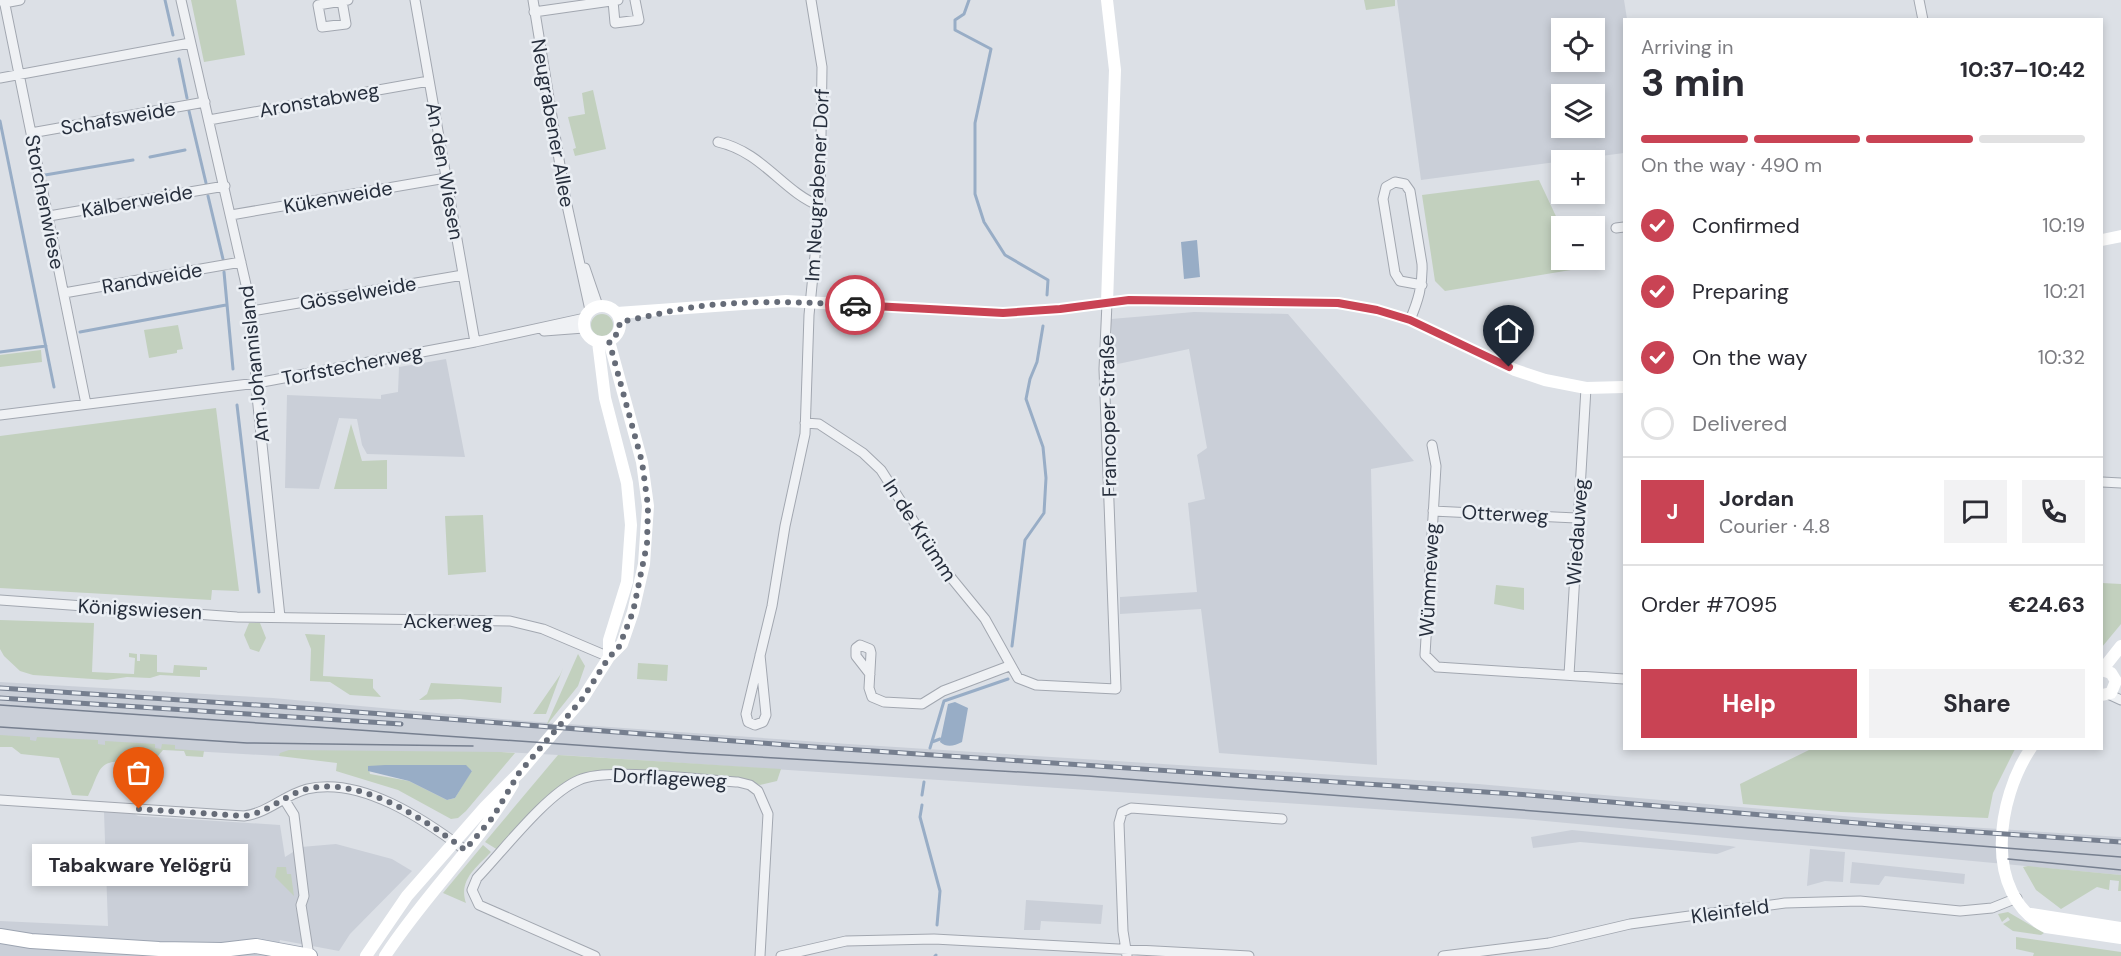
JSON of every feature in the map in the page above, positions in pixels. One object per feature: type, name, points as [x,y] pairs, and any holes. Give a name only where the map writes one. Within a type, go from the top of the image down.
[{"type":"main road","name":"Francoper Straße","points":[[1107,0],[1115,70],[1107,303]]},
{"type":"main road","points":[[2103,240],[2121,236]]},
{"type":"main road","points":[[618,317],[695,307],[764,302],[810,302],[1003,313],[1168,299],[1338,303],[1377,310],[1410,320],[1530,376],[1586,388],[1623,387]]},
{"type":"main road","points":[[608,307],[618,317],[618,333],[603,341],[589,337],[589,315],[608,307]]},
{"type":"main road","points":[[603,341],[605,398],[627,483],[631,525],[627,582],[609,640],[609,657]]},
{"type":"main road","points":[[366,956],[407,896],[493,798],[519,773],[583,698],[609,657],[622,644],[633,612],[644,564],[649,516],[642,462],[603,341]]},
{"type":"main road","points":[[2109,683],[2121,646]]},
{"type":"main road","points":[[2109,683],[2121,654]]},
{"type":"main road","points":[[2030,750],[2011,788],[2003,827],[2003,864],[2009,885],[2030,914],[2046,927],[2121,938]]},
{"type":"main road","points":[[385,956],[414,913],[493,817],[519,773]]},
{"type":"main road","points":[[2030,914],[2121,928]]},
{"type":"main road","points":[[0,936],[32,941],[222,950],[256,946],[309,956]]},
{"type":"main road","points":[[0,945],[32,941]]},
{"type":"main road","points":[[222,950],[243,956]]},
{"type":"street","points":[[4,1],[20,0]]},
{"type":"street","name":"Am Johannisland","points":[[181,0],[252,311],[256,382],[280,617]]},
{"type":"street","name":"An den Wiesen","points":[[415,0],[475,342]]},
{"type":"street","name":"Neugrabener Allee","points":[[533,0],[565,195],[589,315]]},
{"type":"street","points":[[534,12],[618,0]]},
{"type":"street","points":[[613,1],[615,23],[639,20],[635,0]]},
{"type":"street","name":"Im Neugrabener Dorf","points":[[760,655],[766,715],[762,723],[754,724],[748,722],[746,714],[760,655],[805,423],[810,302],[820,206],[822,67],[810,0]]},
{"type":"street","points":[[1919,0],[1923,18]]},
{"type":"street","name":"Storchenwiese","points":[[4,1],[86,404]]},
{"type":"street","points":[[0,78],[190,43]]},
{"type":"street","name":"Aronstabweg","points":[[209,120],[429,81]]},
{"type":"street","name":"Schafsweide","points":[[31,133],[205,102]]},
{"type":"street","points":[[718,142],[742,150],[790,185],[806,201],[820,206]]},
{"type":"street","name":"Kükenweide","points":[[231,215],[446,178]]},
{"type":"street","points":[[1410,320],[1422,285],[1422,264],[1410,191],[1405,184],[1395,182],[1386,187],[1383,200],[1395,273],[1400,281],[1422,285]]},
{"type":"street","name":"Kälberweide","points":[[49,216],[225,186]]},
{"type":"street","name":"Randweide","points":[[64,293],[241,262]]},
{"type":"street","name":"Gösselweide","points":[[252,311],[463,274]]},
{"type":"street","name":"Francoper Straße","points":[[1107,303],[1104,369],[1116,689]]},
{"type":"street","name":"Torfstecherweg","points":[[0,415],[256,382],[475,342],[589,315]]},
{"type":"street","name":"Wiedauweg","points":[[1569,675],[1576,518],[1586,388]]},
{"type":"street","name":"In de Krümm","points":[[805,423],[819,424],[863,453],[881,470],[944,570],[991,627],[1009,666],[1018,678],[1031,684],[1116,689]]},
{"type":"street","name":"Wümmeweg","points":[[1432,445],[1436,466],[1425,655],[1437,667],[1623,679]]},
{"type":"street","points":[[2103,482],[2121,483]]},
{"type":"street","name":"Otterweg","points":[[1433,511],[1576,518]]},
{"type":"street","name":"Königswiesen","points":[[0,600],[280,617]]},
{"type":"street","name":"Ackerweg","points":[[280,617],[510,621],[557,634],[609,657]]},
{"type":"street","points":[[870,674],[869,688],[876,699],[917,704],[927,702],[943,691],[1009,666]]},
{"type":"street","points":[[2109,683],[2121,700]]},
{"type":"street","name":"Dorflageweg","points":[[595,956],[487,909],[475,900],[472,890],[477,878],[559,792],[579,779],[607,774],[744,783],[761,795],[768,814],[760,956]]},
{"type":"street","points":[[0,800],[244,816],[260,813],[284,799],[316,788],[366,794],[408,811],[465,850]]},
{"type":"street","points":[[284,799],[294,815],[304,896],[301,905],[309,956]]},
{"type":"street","points":[[1127,952],[1122,910],[1119,823],[1126,810],[1282,819]]},
{"type":"street","name":"Kleinfeld","points":[[1443,956],[1549,943],[1630,924],[1785,903],[1860,901],[1960,911],[1992,908],[2017,898]]},
{"type":"street","points":[[781,956],[850,940],[934,939],[1127,952],[1249,956]]},
{"type":"shaded area","points":[[1397,0],[1624,0],[1627,18],[1623,18],[1623,153],[1605,156],[1605,150],[1551,150],[1551,163],[1421,180]]},
{"type":"shaded area","points":[[1194,312],[1288,314],[1414,461],[1371,469],[1377,765],[1219,753],[1201,609],[1120,614],[1120,597],[1197,592],[1188,503],[1205,499],[1197,455],[1207,448],[1189,349],[1113,365],[1111,319]]},
{"type":"shaded area","points":[[446,359],[465,457],[367,454],[362,445],[357,419],[339,418],[319,489],[285,488],[287,395],[381,399],[381,395],[398,392],[399,367]]},
{"type":"shaded area","points":[[0,682],[273,698],[525,721],[848,744],[1478,784],[1968,827],[2121,837],[2121,875],[1524,819],[577,756],[501,752],[279,756],[0,740]]},
{"type":"shaded area","points":[[104,812],[280,825],[285,857],[301,847],[336,844],[392,859],[412,871],[350,934],[339,951],[280,940],[276,956],[0,956],[0,921],[108,926]]},
{"type":"shaded area","points":[[1572,830],[1736,847],[1717,854],[1580,842],[1533,848],[1531,837]]},
{"type":"shaded area","points":[[1810,849],[1845,852],[1843,882],[1825,881],[1807,886]]},
{"type":"shaded area","points":[[1852,862],[1965,874],[1964,884],[1885,876],[1879,885],[1850,883]]},
{"type":"shaded area","points":[[1026,900],[1103,905],[1101,924],[1041,921],[1040,930],[1024,930]]},
{"type":"green space","points":[[191,0],[236,0],[245,55],[204,62]]},
{"type":"green space","points":[[1364,0],[1395,0],[1395,6],[1366,10]]},
{"type":"green space","points":[[593,90],[606,149],[575,156],[573,149],[576,148],[568,117],[585,114],[582,93]]},
{"type":"green space","points":[[1539,180],[1556,216],[1551,216],[1551,270],[1571,270],[1445,291],[1435,281],[1422,195]]},
{"type":"green space","points":[[602,314],[610,317],[613,325],[610,333],[602,336],[594,333],[591,325],[594,317]]},
{"type":"green space","points":[[178,325],[183,349],[177,350],[177,353],[149,358],[144,330]]},
{"type":"green space","points":[[41,350],[42,362],[0,367],[0,355]]},
{"type":"green space","points":[[216,408],[239,591],[212,590],[211,600],[0,588],[0,436]]},
{"type":"green space","points":[[351,424],[362,461],[387,460],[387,489],[334,489]]},
{"type":"green space","points":[[483,515],[486,572],[448,575],[445,516]]},
{"type":"green space","points":[[2103,583],[2121,584],[2121,624],[2103,646]]},
{"type":"green space","points":[[1496,585],[1524,588],[1524,610],[1494,604]]},
{"type":"green space","points":[[0,620],[94,623],[92,672],[134,674],[135,658],[129,657],[129,653],[137,654],[137,661],[140,661],[140,654],[157,655],[157,672],[173,673],[174,665],[207,667],[207,670],[200,670],[200,677],[160,675],[150,678],[127,677],[107,680],[33,675],[20,671],[4,656],[0,649]]},
{"type":"green space","points":[[249,623],[260,623],[266,638],[259,652],[250,649],[244,635]]},
{"type":"green space","points":[[305,634],[325,635],[323,676],[373,679],[373,688],[381,697],[350,695],[330,682],[310,681],[311,649]]},
{"type":"green space","points":[[578,654],[585,666],[578,686],[546,726]]},
{"type":"green space","points":[[638,663],[668,665],[667,681],[637,679]]},
{"type":"green space","points":[[563,668],[546,714],[533,714],[560,675]]},
{"type":"green space","points":[[431,683],[502,687],[501,703],[460,699],[419,700],[427,694]]},
{"type":"green space","points":[[0,735],[30,737],[30,740],[36,741],[37,737],[98,740],[98,744],[105,745],[105,741],[155,744],[155,748],[161,749],[162,744],[175,745],[175,749],[204,751],[203,757],[186,756],[184,751],[163,750],[152,763],[138,762],[132,757],[129,762],[110,763],[101,768],[88,796],[72,795],[59,758],[21,754],[12,747],[0,747]]},
{"type":"green space","points":[[289,750],[515,753],[466,811],[458,818],[451,819],[398,790],[336,771],[337,763],[279,756],[280,753]],"holes":[[[368,766],[472,770],[455,798],[447,800],[409,781],[370,774]]]},
{"type":"green space","points":[[1809,750],[2014,750],[1993,793],[1988,818],[1841,812],[1743,804],[1740,784]]},
{"type":"green space","points":[[558,755],[781,769],[777,781],[760,785],[740,778],[594,771],[565,783],[498,850],[485,842]]},
{"type":"green space","points":[[483,845],[491,852],[470,874],[465,887],[466,903],[443,893]]},
{"type":"green space","points":[[277,867],[286,867],[287,874],[291,874],[294,896],[275,877]]},
{"type":"green space","points":[[2023,867],[2121,875],[2121,891],[2118,891],[2119,881],[2110,880],[2109,890],[2097,887],[2061,909],[2036,890]]},
{"type":"green space","points":[[2008,912],[2044,933],[2041,935],[2013,931],[2003,924],[2010,920],[2008,917],[2002,922],[1998,914]]},
{"type":"green space","points":[[2016,937],[2121,952],[2121,956],[2033,956],[2034,953],[2016,949]]},
{"type":"water","points":[[1197,240],[1200,277],[1184,279],[1181,242]]},
{"type":"water","points":[[955,702],[968,708],[962,742],[948,746],[940,742],[948,704]]},
{"type":"water","points":[[466,765],[472,771],[455,798],[447,800],[409,781],[368,771],[368,766]]},
{"type":"waterway","points":[[165,0],[173,35]]},
{"type":"waterway","points":[[969,0],[964,14],[955,20],[955,30],[991,49],[975,123],[975,194],[984,222],[1005,255],[1048,280],[1047,295]]},
{"type":"waterway","points":[[179,59],[187,98]]},
{"type":"waterway","points":[[189,111],[206,183]]},
{"type":"waterway","points":[[0,121],[54,387]]},
{"type":"waterway","points":[[150,157],[185,150]]},
{"type":"waterway","points":[[45,175],[133,160]]},
{"type":"waterway","points":[[208,196],[223,259]]},
{"type":"waterway","points":[[224,272],[233,369]]},
{"type":"waterway","points":[[80,332],[226,305]]},
{"type":"waterway","points":[[1012,646],[1025,540],[1044,513],[1046,478],[1043,447],[1026,399],[1030,379],[1037,362],[1043,326]]},
{"type":"waterway","points":[[0,352],[46,346]]},
{"type":"waterway","points":[[237,405],[259,592]]},
{"type":"waterway","points":[[930,748],[944,701],[1008,679]]},
{"type":"waterway","points":[[932,742],[940,739]]},
{"type":"waterway","points":[[922,795],[924,782]]},
{"type":"waterway","points":[[922,805],[920,817],[940,891],[937,925]]},
{"type":"tram line","points":[[0,705],[690,753],[1088,776],[2121,857]]},
{"type":"tram line","points":[[0,727],[247,743],[473,746]]},
{"type":"tram line","points":[[2008,859],[2121,870]]},
{"type":"railway","points":[[0,688],[317,709],[800,746],[1529,795],[1904,827],[2121,842]]},
{"type":"railway","points":[[0,698],[401,724]]},
{"type":"way so far","points":[[139,809],[244,816],[260,813],[284,799],[309,789],[345,790],[366,794],[396,805],[425,821],[465,850],[493,817],[519,773],[583,698],[609,657],[622,644],[633,612],[647,544],[648,506],[642,462],[618,382],[609,341],[618,333],[620,322],[695,307],[729,303],[786,301],[855,305]]},
{"type":"place","name":"Tabakware Yelögrü","points":[[139,809]]},
{"type":"route","points":[[855,305],[1003,313],[1034,312],[1129,300],[1338,303],[1377,310],[1410,320],[1509,367]]}]
